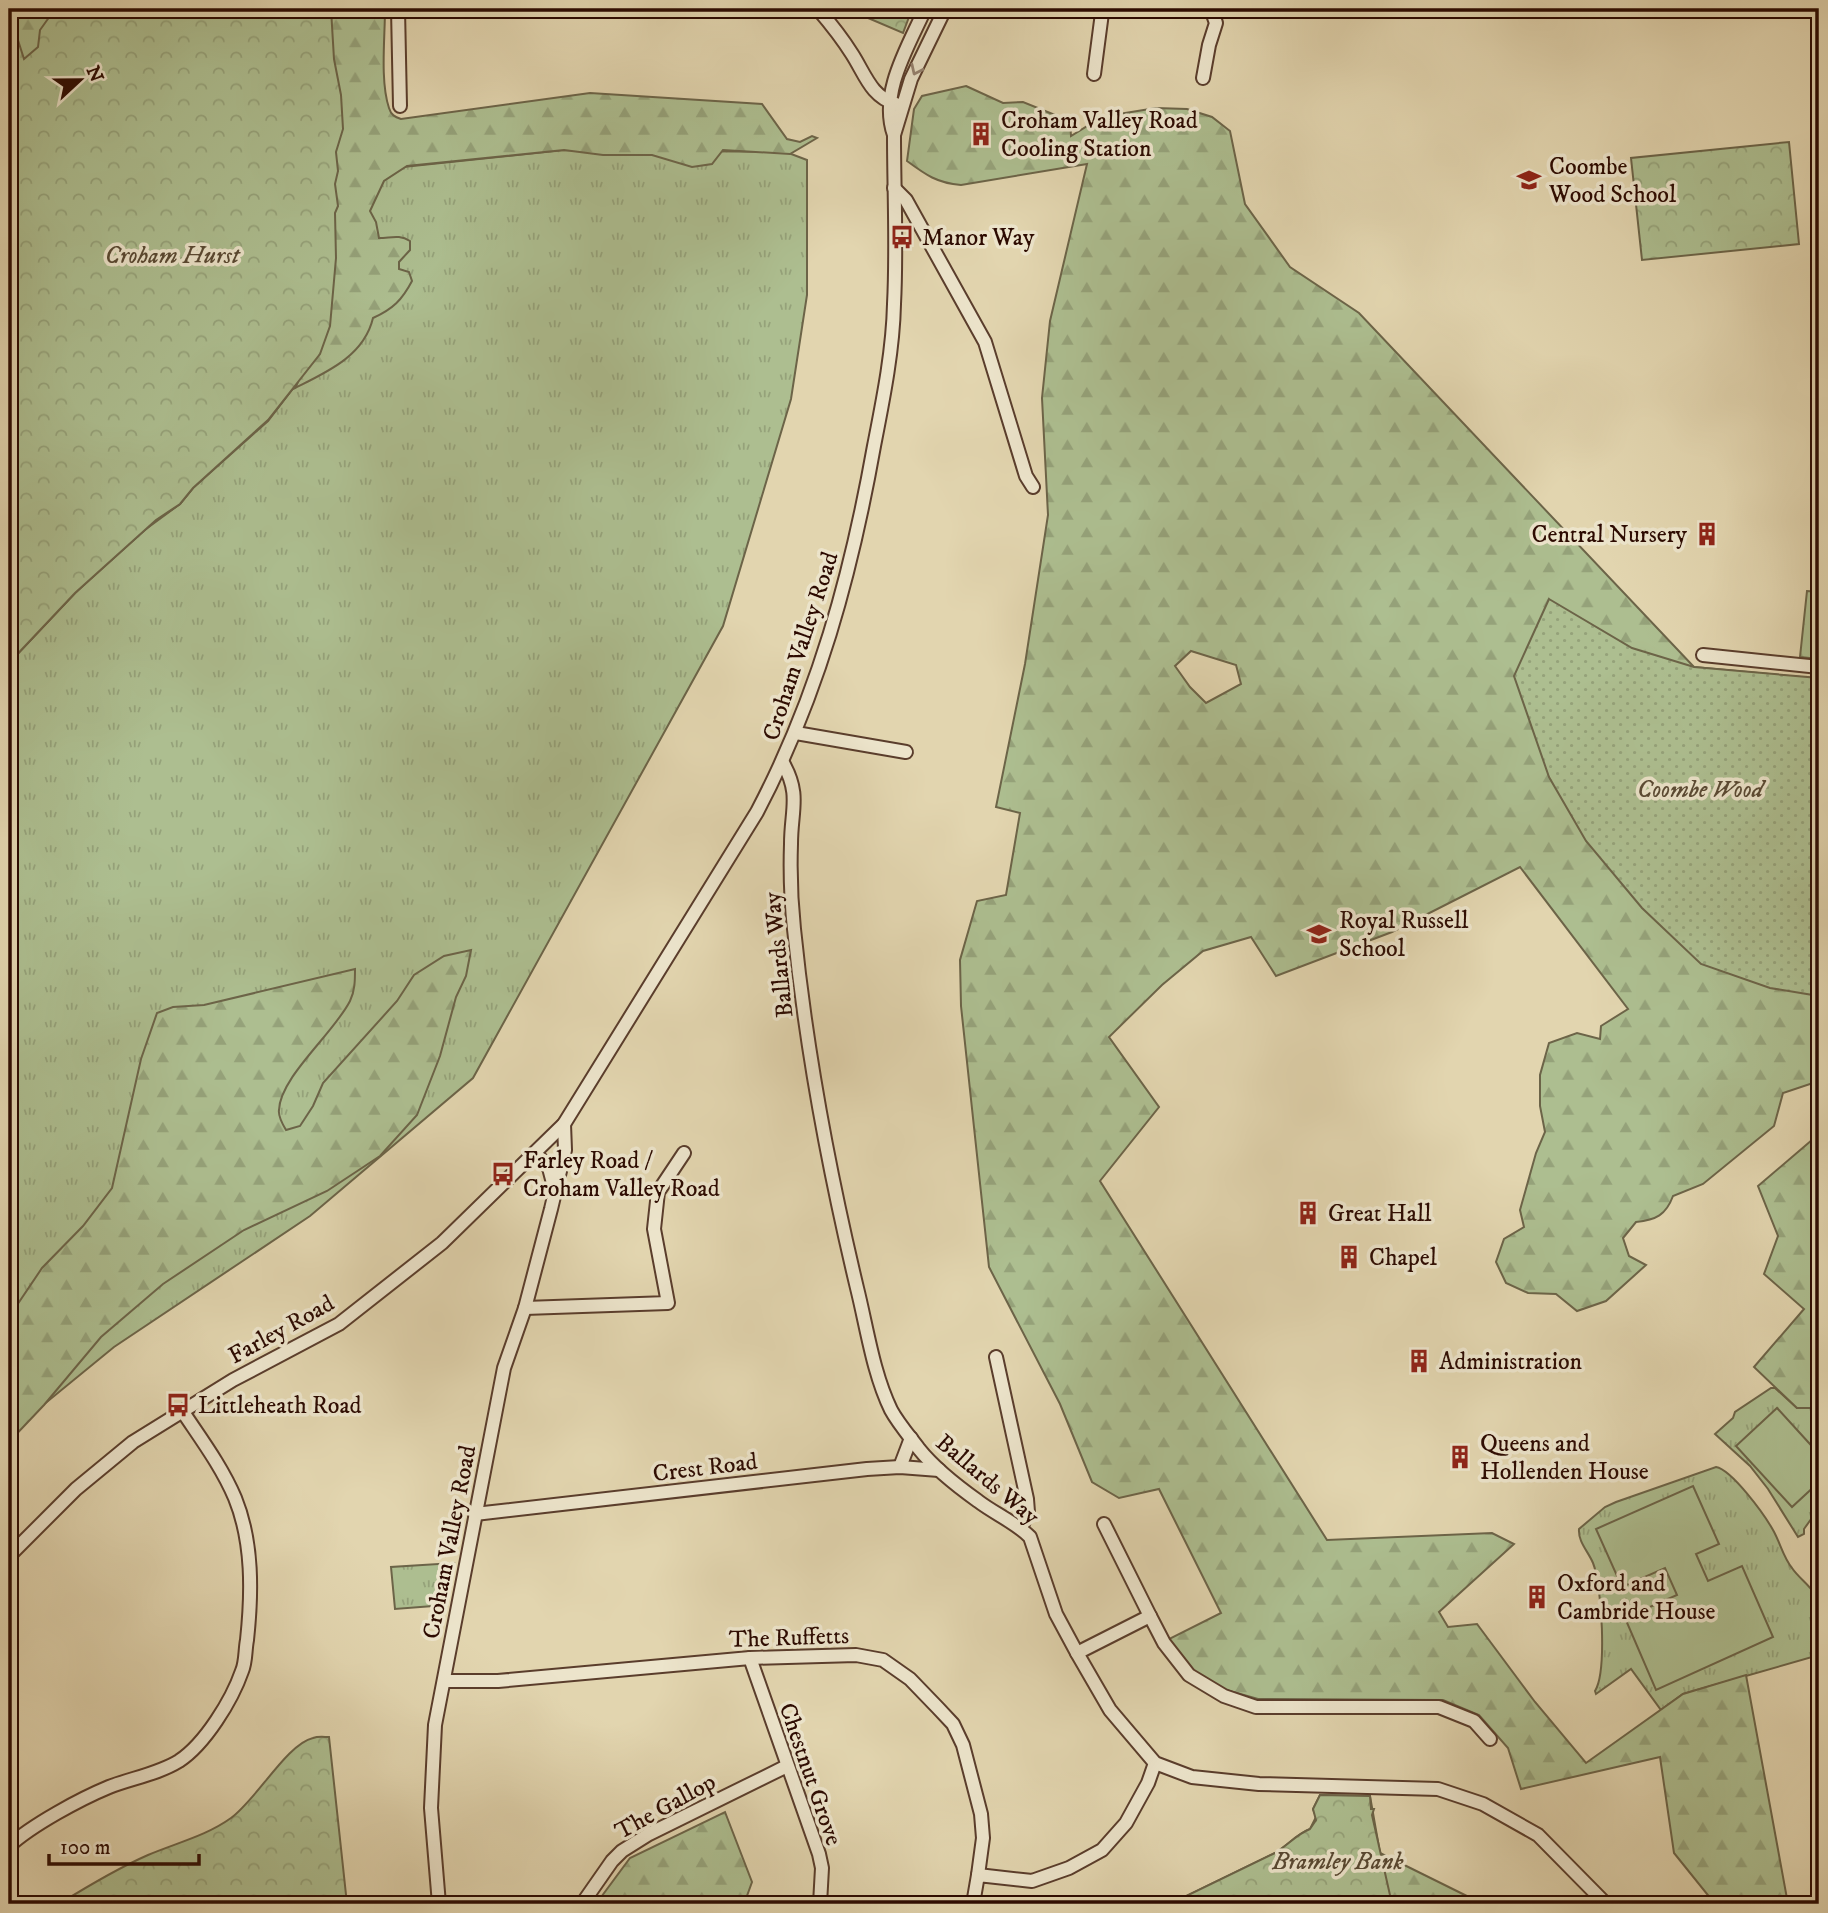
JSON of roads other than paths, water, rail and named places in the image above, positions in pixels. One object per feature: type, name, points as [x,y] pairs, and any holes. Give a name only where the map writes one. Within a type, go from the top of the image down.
[{"type":"street","points":[[398,9],[400,106]]},
{"type":"street","points":[[818,9],[852,53],[870,86],[896,104]]},
{"type":"street","name":"Croham Valley Road","points":[[439,1904],[431,1808],[435,1725],[504,1368],[525,1308],[565,1150],[564,1124],[757,813],[783,762],[806,707],[842,595],[862,512],[883,401],[894,306],[896,78],[925,9]]},
{"type":"street","name":"Croham Valley Road","points":[[896,104],[946,9]]},
{"type":"street","points":[[1094,74],[1102,13],[1105,9]]},
{"type":"street","points":[[1203,78],[1216,23],[1211,9]]},
{"type":"street","points":[[894,188],[906,200],[985,342],[1026,476],[1032,487]]},
{"type":"street","points":[[1703,655],[1819,667]]},
{"type":"street","points":[[796,733],[906,752]]},
{"type":"street","name":"Ballards Way","points":[[783,762],[793,780],[795,796],[791,842],[791,908],[798,976],[827,1144],[877,1372],[892,1411],[911,1438],[939,1470],[1030,1537],[1056,1614],[1077,1653],[1110,1710],[1155,1763],[1192,1777],[1245,1783],[1438,1789],[1483,1804],[1538,1835],[1606,1904]]},
{"type":"street","name":"Farley Road","points":[[9,1556],[85,1481],[133,1442],[233,1380],[339,1324],[442,1243],[564,1124]]},
{"type":"street","points":[[525,1308],[668,1304],[654,1229],[659,1192],[684,1153]]},
{"type":"street","points":[[536,1154],[552,1174],[554,1194]]},
{"type":"street","points":[[996,1357],[1027,1499],[1028,1512],[1021,1528]]},
{"type":"street","points":[[9,1846],[71,1806],[111,1786],[178,1762],[197,1746],[222,1712],[243,1670],[250,1612],[250,1567],[245,1535],[235,1499],[217,1464],[183,1412]]},
{"type":"street","points":[[900,1467],[911,1438]]},
{"type":"street","name":"Crest Road","points":[[475,1514],[867,1469],[900,1467],[939,1470]]},
{"type":"street","points":[[1104,1524],[1164,1643],[1189,1675],[1224,1696],[1256,1707],[1439,1707],[1474,1721],[1490,1739]]},
{"type":"street","points":[[1077,1653],[1150,1616]]},
{"type":"street","name":"The Ruffetts","points":[[444,1681],[498,1681],[750,1658],[870,1656],[883,1660],[910,1679],[953,1724],[963,1745],[981,1814],[983,1838],[973,1904]]},
{"type":"street","name":"Chestnut Grove","points":[[750,1658],[822,1868],[820,1904]]},
{"type":"street","points":[[978,1875],[1032,1881],[1069,1868],[1102,1850],[1126,1823],[1148,1783],[1155,1763]]},
{"type":"street","name":"The Gallop","points":[[582,1904],[622,1851],[649,1833],[787,1766]]},
{"type":"place","name":"Croham Valley Road Cooling Station","points":[[981,134]]},
{"type":"place","name":"Coombe Wood School","points":[[1529,180]]},
{"type":"place","name":"Manor Way","points":[[902,237]]},
{"type":"place","name":"Central Nursery","points":[[1707,534]]},
{"type":"place","name":"Royal Russell School","points":[[1319,934]]},
{"type":"place","name":"Farley Road / Croham Valley Road","points":[[503,1174]]},
{"type":"place","name":"Great Hall","points":[[1308,1213]]},
{"type":"place","name":"Chapel","points":[[1349,1257]]},
{"type":"place","name":"Administration","points":[[1419,1361]]},
{"type":"place","name":"Littleheath Road","points":[[178,1405]]},
{"type":"place","name":"Queens and Hollenden House","points":[[1460,1457]]},
{"type":"place","name":"Oxford and Cambride House","points":[[1537,1597]]},
{"type":"park label","name":"Croham Hurst","points":[[172,255]]},
{"type":"park label","name":"Coombe Wood","points":[[1700,789]]},
{"type":"park label","name":"Bramley Bank","points":[[1338,1861]]}]
